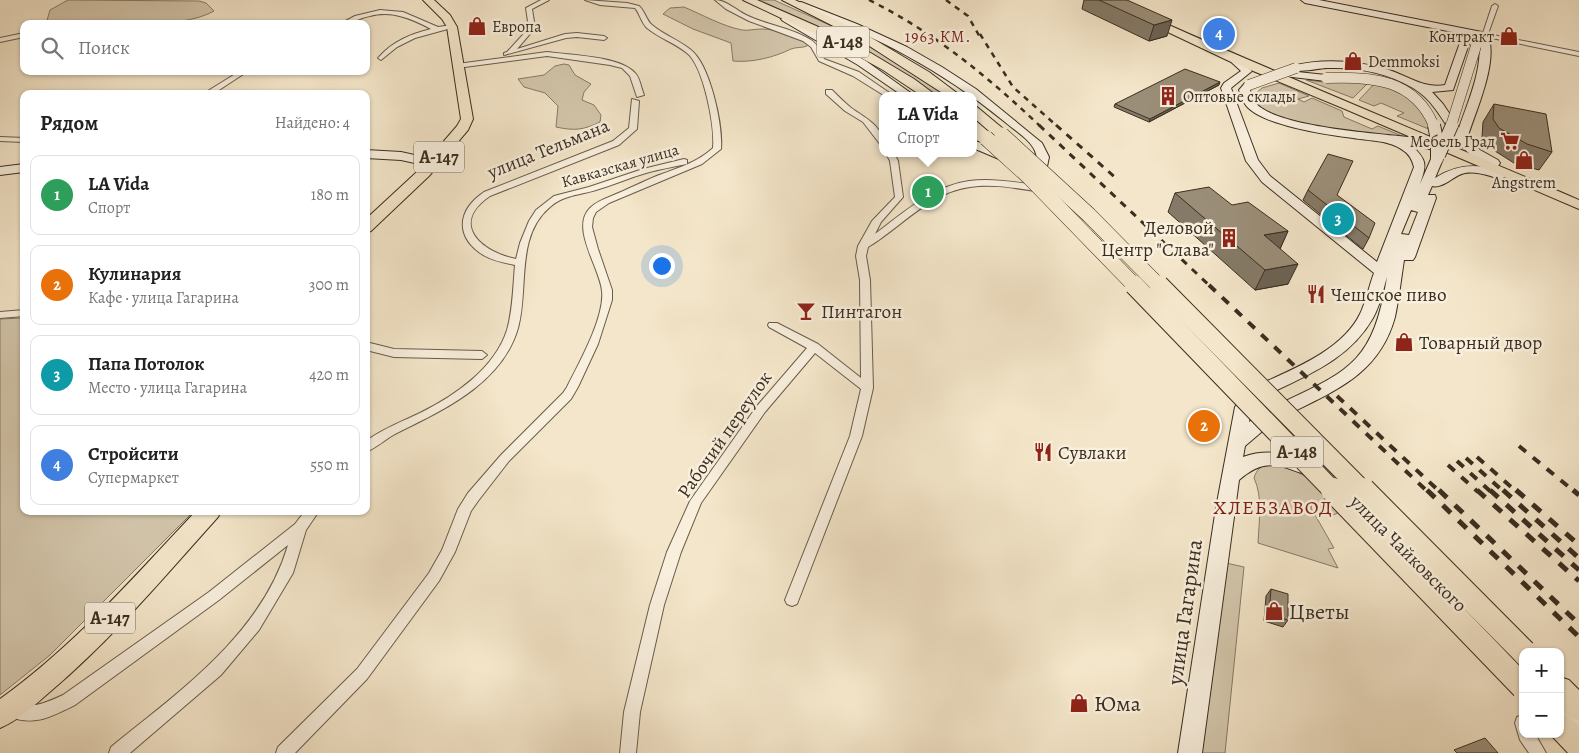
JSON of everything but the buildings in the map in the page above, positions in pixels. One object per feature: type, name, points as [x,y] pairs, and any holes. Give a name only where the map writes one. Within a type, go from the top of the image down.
[{"type":"main road","points":[[428,0],[446,16],[452,27]]},
{"type":"main road","name":"А-148","points":[[748,0],[800,26],[862,63],[904,92]]},
{"type":"main road","name":"А-148","points":[[748,0],[834,37],[886,66],[925,92]]},
{"type":"main road","points":[[1105,0],[1233,59],[1349,106],[1579,206]]},
{"type":"main road","points":[[1116,0],[1579,198]]},
{"type":"main road","points":[[1237,444],[1252,428],[1273,414],[1328,390],[1357,367],[1372,349],[1383,329],[1394,286],[1395,265],[1402,242],[1448,137],[1476,46],[1484,35],[1305,0]]},
{"type":"main road","name":"А-148","points":[[792,2],[860,36],[949,92]]},
{"type":"main road","name":"А-148","points":[[792,2],[846,22],[904,49],[972,92]]},
{"type":"main road","name":"А-147","points":[[370,224],[433,163],[463,128],[466,119],[462,65],[452,27]]},
{"type":"main road","points":[[1447,150],[1426,143],[1304,127],[1280,122],[1263,115],[1251,105],[1245,99],[1244,90],[1249,85],[1296,68],[1325,65],[1374,70],[1412,84],[1436,90],[1449,88],[1468,32]]},
{"type":"main road","points":[[1233,59],[1247,71],[1231,81],[1226,91],[1232,112],[1252,161],[1275,188],[1381,272]]},
{"type":"main road","points":[[1283,72],[1305,78],[1371,78],[1388,82],[1408,91],[1421,103],[1432,118],[1437,137],[1437,160]]},
{"type":"main road","points":[[1412,84],[1430,96],[1461,140],[1473,151],[1494,163]]},
{"type":"main road","name":"А-148","points":[[977,96],[1035,142],[1044,156],[1037,170],[984,136]]},
{"type":"main road","name":"А-148","points":[[977,119],[984,136],[1029,177],[1111,260],[1519,683]]},
{"type":"main road","name":"А-148","points":[[984,136],[1089,214],[1520,648]]},
{"type":"main road","points":[[1378,137],[1407,147],[1416,156],[1420,166]]},
{"type":"main road","points":[[370,154],[402,156],[433,163]]},
{"type":"main road","points":[[1254,394],[1323,361],[1350,338],[1366,316],[1392,239],[1425,154],[1433,154],[1444,159],[1404,268],[1394,286]]},
{"type":"main road","name":"улица Чайковского","points":[[1037,170],[1345,488]]},
{"type":"main road","points":[[1436,183],[1455,170],[1482,170],[1548,193]]},
{"type":"main road","name":"улица Гагарина","points":[[1190,753],[1207,625],[1231,476],[1244,407],[1254,394]]},
{"type":"main road","points":[[1231,476],[1247,463],[1271,459],[1288,461],[1311,469],[1345,488]]},
{"type":"main road","name":"А-147","points":[[5,712],[49,677],[102,626],[206,515]]},
{"type":"main road","points":[[1564,707],[1579,724]]},
{"type":"main road","points":[[1564,707],[1579,745]]},
{"type":"street","points":[[509,53],[532,28],[530,7],[546,0]]},
{"type":"street","name":"Кавказская улица","points":[[284,753],[368,667],[434,577],[448,552],[465,509],[473,497],[505,458],[567,396],[575,384],[585,363],[607,301],[605,286],[587,231],[588,216],[593,210],[604,203],[654,180],[699,164],[717,149],[717,130],[704,79],[695,56],[647,25],[638,8],[629,5],[596,3],[588,0]]},
{"type":"street","points":[[718,0],[762,25],[790,33],[810,42],[815,47],[821,60],[856,74],[884,92]]},
{"type":"street","points":[[1461,140],[1480,81],[1487,49],[1484,35],[1496,6]]},
{"type":"street","points":[[352,20],[367,13],[385,11],[412,17],[437,29]]},
{"type":"street","points":[[381,58],[394,45],[437,29],[452,27]]},
{"type":"street","points":[[462,65],[565,36],[577,35],[604,38]]},
{"type":"street","points":[[1484,35],[1579,54]]},
{"type":"street","points":[[0,40],[20,36]]},
{"type":"street","name":"улица Тельмана","points":[[462,65],[547,54],[611,63],[624,67],[633,75],[638,98],[634,125],[624,138],[588,155],[487,194],[469,209],[466,222],[468,231],[471,239],[480,249],[491,256],[520,263]]},
{"type":"street","points":[[214,90],[238,75]]},
{"type":"street","points":[[829,92],[848,109],[866,120],[879,137]]},
{"type":"street","points":[[0,139],[20,140]]},
{"type":"street","name":"Кавказская улица","points":[[520,263],[531,226],[542,210],[557,199],[643,171],[708,157]]},
{"type":"street","points":[[792,600],[856,436],[867,388],[865,280],[861,256],[877,221],[899,197],[893,162]]},
{"type":"street","points":[[0,171],[20,168]]},
{"type":"street","points":[[864,246],[940,194],[958,186],[978,184],[1057,189]]},
{"type":"street","points":[[370,444],[458,396],[500,356],[513,329],[520,263]]},
{"type":"street","points":[[0,314],[20,313]]},
{"type":"street","points":[[773,325],[814,347],[867,388]]},
{"type":"street","points":[[370,347],[394,353],[482,355]]},
{"type":"street","name":"Рабочий переулок","points":[[628,753],[632,712],[657,605],[674,552],[696,501],[761,409],[814,347]]},
{"type":"street","name":"улица Чайковского","points":[[1345,488],[1519,663]]},
{"type":"street","points":[[5,712],[32,715],[53,708],[68,700],[214,596],[300,528],[310,515]]},
{"type":"street","points":[[117,753],[216,670],[254,625],[288,569],[300,528]]},
{"type":"street","points":[[1529,738],[1538,753]]},
{"type":"shaded area","points":[[68,0],[199,1],[206,3],[214,11],[184,20],[47,20],[50,10]]},
{"type":"shaded area","points":[[756,0],[774,0],[834,27],[884,55],[940,92],[932,92],[872,55],[803,20]]},
{"type":"shaded area","points":[[684,7],[735,28],[780,31],[808,44],[807,46],[793,48],[763,59],[733,61],[731,43],[693,29],[663,14],[670,8]]},
{"type":"shaded area","points":[[569,65],[575,75],[591,84],[584,92],[582,100],[594,105],[601,115],[600,122],[579,129],[556,127],[558,106],[545,93],[524,87],[518,79],[544,75],[555,66]]},
{"type":"shaded area","points":[[1306,80],[1324,82],[1369,82],[1353,98]]},
{"type":"shaded area","points":[[1279,83],[1309,96],[1298,99],[1304,102],[1312,98],[1342,111],[1344,117],[1372,129],[1378,126],[1407,138],[1348,132],[1302,124],[1281,118],[1265,110],[1254,100],[1255,94],[1262,88]]},
{"type":"shaded area","points":[[1375,83],[1387,85],[1416,101],[1431,130],[1397,116],[1404,113],[1381,103],[1374,106],[1359,100]]},
{"type":"shaded area","points":[[20,318],[20,515],[190,515],[50,655],[0,695],[0,319]]},
{"type":"shaded area","points":[[1269,465],[1282,467],[1301,474],[1317,487],[1340,512],[1331,516],[1312,503],[1311,508],[1334,548],[1328,549],[1338,568],[1258,543],[1259,493],[1254,478],[1259,468]]},
{"type":"shaded area","points":[[1217,561],[1244,567],[1225,753],[1190,753]]},
{"type":"railway","points":[[869,0],[916,26],[938,41],[980,73],[1040,126]]},
{"type":"railway","points":[[946,0],[968,16],[981,39]]},
{"type":"railway","points":[[980,34],[1013,87],[1057,126]]},
{"type":"railway","points":[[1039,125],[1211,287]]},
{"type":"railway","points":[[1056,125],[1117,179]]},
{"type":"railway","points":[[1209,285],[1428,492]]},
{"type":"railway","points":[[1337,396],[1440,492]]},
{"type":"railway","points":[[1519,446],[1575,492]]},
{"type":"railway","points":[[1477,457],[1517,492]]},
{"type":"railway","points":[[1466,458],[1504,492]]},
{"type":"railway","points":[[1457,461],[1491,492]]},
{"type":"railway","points":[[1448,465],[1478,492]]},
{"type":"railway","points":[[1427,490],[1579,637]]},
{"type":"railway","points":[[1439,490],[1579,624]]},
{"type":"railway","points":[[1477,490],[1579,581]]},
{"type":"railway","points":[[1490,490],[1579,570]]},
{"type":"railway","points":[[1503,490],[1579,558]]},
{"type":"railway","points":[[1516,490],[1579,545]]},
{"type":"railway","points":[[1573,490],[1579,495]]},
{"type":"place","name":"Европа","points":[[477,26]]},
{"type":"place","name":"Стройсити","points":[[1219,34]]},
{"type":"place","name":"Контракт","points":[[1509,36]]},
{"type":"place","name":"Demmoksi","points":[[1353,61]]},
{"type":"place","name":"Оптовые склады","points":[[1168,96]]},
{"type":"place","name":"Мебель Град","points":[[1510,141]]},
{"type":"place","name":"Angstrem","points":[[1524,160]]},
{"type":"place","name":"LA Vida","points":[[928,192]]},
{"type":"place","name":"Папа Потолок","points":[[1338,219]]},
{"type":"place","name":"Деловой Центр \"Слава\"","points":[[1229,238]]},
{"type":"place","name":"Чешское пиво","points":[[1316,294]]},
{"type":"place","name":"Пинтагон","points":[[806,311]]},
{"type":"place","name":"Товарный двор","points":[[1404,342]]},
{"type":"place","name":"Кулинария","points":[[1204,426]]},
{"type":"place","name":"Сувлаки","points":[[1043,452]]},
{"type":"place","name":"Цветы","points":[[1274,611]]},
{"type":"place","name":"Юма","points":[[1079,703]]},
{"type":"district","name":"1963 КМ.","points":[[938,36]]},
{"type":"district","name":"ХЛЕБЗАВОД","points":[[1273,507]]}]
